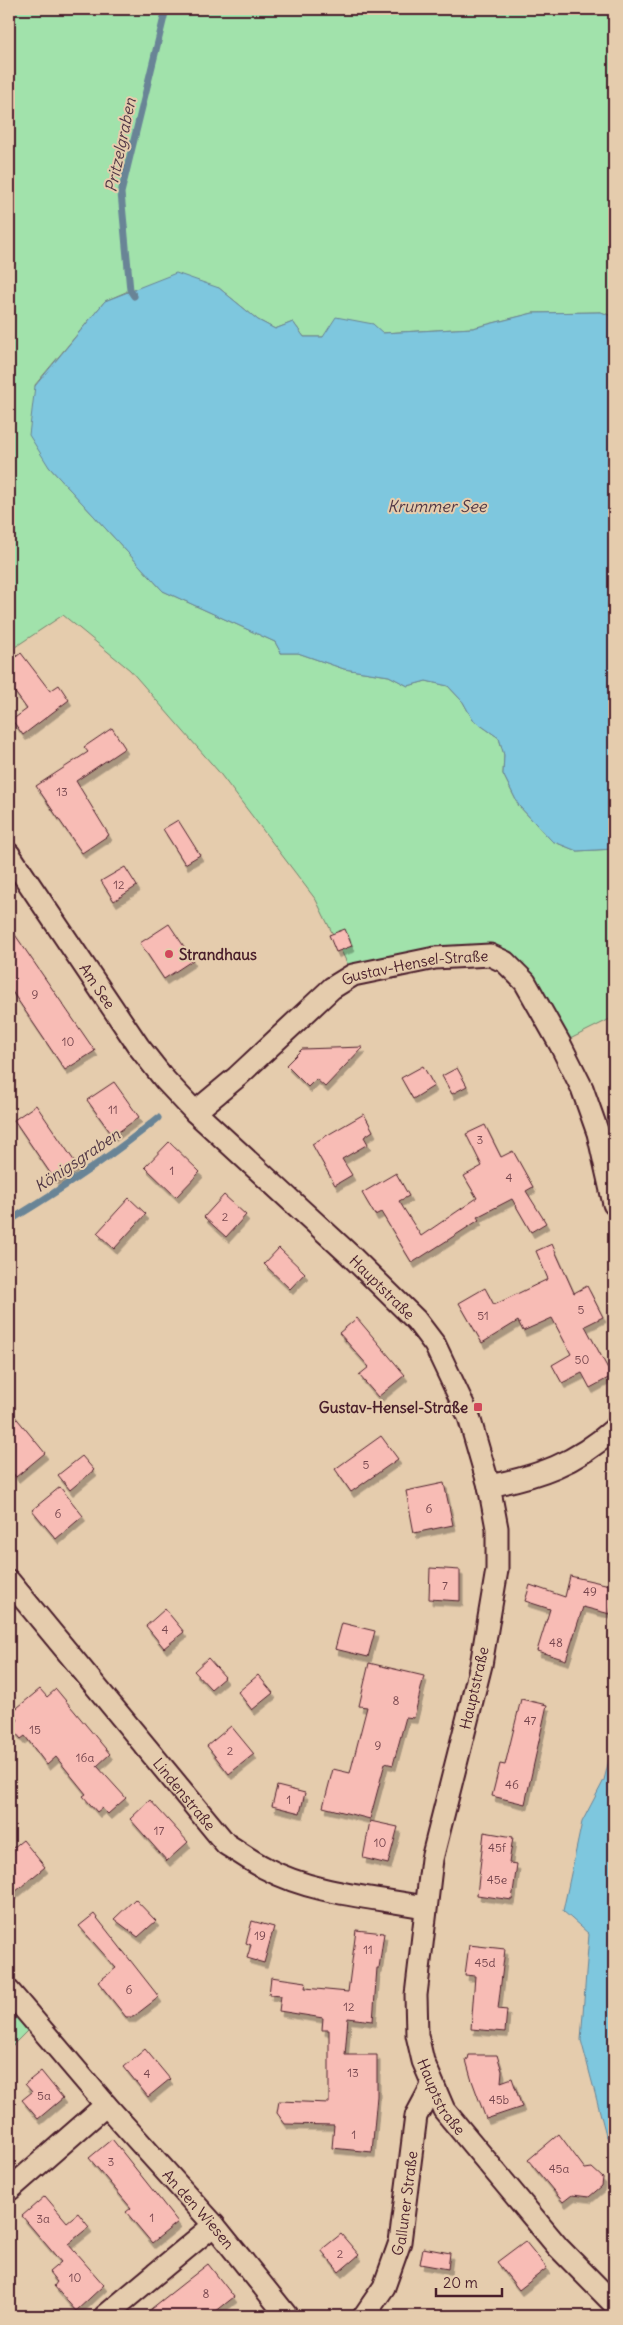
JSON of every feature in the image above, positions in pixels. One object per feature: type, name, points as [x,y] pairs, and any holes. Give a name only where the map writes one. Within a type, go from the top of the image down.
[{"type":"street","name":"Am See","points":[[9,854],[139,1047],[165,1080],[195,1112]]},
{"type":"street","name":"Gustav-Hensel-Straße","points":[[195,1112],[237,1077],[332,988],[353,975],[435,958],[490,955],[505,962],[525,982],[582,1088],[598,1133],[614,1204]]},
{"type":"street","name":"Hauptstraße","points":[[195,1112],[350,1255],[416,1320],[435,1345],[451,1375],[469,1417],[489,1486],[497,1528],[495,1590],[481,1664],[432,1859],[424,1907],[416,1996],[417,2035],[423,2061],[432,2086],[444,2110],[558,2247],[614,2304]]},
{"type":"street","points":[[489,1486],[531,1478],[564,1465],[593,1448],[614,1429]]},
{"type":"street","name":"Lindenstraße","points":[[9,1581],[16,1603],[226,1844],[265,1869],[298,1882],[351,1895],[424,1907]]},
{"type":"street","name":"An den Wiesen","points":[[9,1991],[106,2105],[214,2225],[287,2316]]},
{"type":"street","name":"Galluner Straße","points":[[364,2316],[384,2287],[400,2242],[416,2116],[432,2086]]},
{"type":"street","points":[[9,2190],[106,2105]]},
{"type":"street","points":[[105,2316],[214,2225]]},
{"type":"green space","points":[[9,9],[614,9],[614,317],[601,312],[533,313],[473,328],[382,333],[373,324],[323,337],[304,337],[293,322],[275,329],[258,320],[219,288],[133,289],[105,301],[35,385],[49,467],[163,591],[275,642],[281,653],[298,653],[344,669],[389,676],[408,686],[426,681],[448,686],[463,702],[473,720],[499,738],[504,755],[503,774],[519,806],[552,841],[577,851],[614,849],[614,1017],[560,1044],[505,962],[353,975],[316,900],[218,771],[130,670],[63,615],[9,651]]},
{"type":"green space","points":[[9,1991],[35,2023],[9,2049]]},
{"type":"water","name":"Krummer See","points":[[176,273],[219,288],[258,320],[275,329],[293,322],[304,337],[323,337],[336,317],[373,324],[383,333],[473,328],[533,313],[601,312],[614,317],[614,849],[577,851],[552,841],[519,806],[503,774],[504,755],[499,738],[473,720],[463,702],[448,686],[426,681],[408,686],[389,676],[344,669],[298,653],[281,653],[275,642],[163,591],[49,467],[29,435],[35,386],[105,301]]},
{"type":"water","points":[[614,1740],[614,2149],[606,2135],[581,2040],[589,1934],[563,1911],[582,1822],[604,1780]]},
{"type":"building","points":[[21,653],[50,691],[59,685],[69,700],[23,735],[12,720],[27,709],[9,684],[9,662]]},
{"type":"building","points":[[112,728],[125,748],[76,781],[109,835],[82,853],[36,786],[88,752],[84,747]]},
{"type":"building","points":[[178,820],[200,855],[185,864],[163,829]]},
{"type":"building","points":[[125,867],[137,886],[114,901],[101,881]]},
{"type":"building","points":[[169,924],[193,960],[164,979],[140,943]]},
{"type":"building","points":[[9,926],[95,1051],[65,1070],[9,987]]},
{"type":"building","points":[[345,929],[352,946],[336,952],[329,935]]},
{"type":"building","points":[[363,1047],[325,1087],[316,1079],[308,1087],[286,1065],[302,1049]]},
{"type":"building","points":[[423,1066],[434,1086],[413,1099],[401,1078]]},
{"type":"building","points":[[457,1068],[467,1086],[452,1094],[442,1076]]},
{"type":"building","points":[[114,1082],[139,1117],[113,1136],[87,1100]]},
{"type":"building","points":[[36,1105],[77,1165],[55,1180],[14,1120]]},
{"type":"building","points":[[364,1114],[373,1131],[364,1137],[368,1144],[342,1159],[352,1175],[335,1185],[312,1144]]},
{"type":"building","points":[[485,1125],[501,1157],[513,1151],[533,1187],[526,1191],[546,1223],[531,1232],[512,1199],[477,1217],[479,1220],[412,1263],[381,1212],[375,1215],[362,1193],[396,1173],[409,1196],[399,1201],[421,1236],[477,1198],[464,1176],[482,1166],[466,1134]]},
{"type":"building","points":[[169,1142],[200,1172],[176,1197],[145,1167]]},
{"type":"building","points":[[224,1195],[246,1215],[226,1237],[204,1217]]},
{"type":"building","points":[[129,1198],[146,1214],[114,1249],[97,1233]]},
{"type":"building","points":[[552,1244],[574,1293],[587,1286],[603,1317],[585,1326],[612,1376],[590,1388],[582,1373],[562,1383],[552,1365],[571,1354],[552,1318],[523,1331],[518,1321],[482,1343],[459,1303],[485,1288],[494,1305],[548,1279],[536,1251]]},
{"type":"building","points":[[279,1248],[305,1273],[290,1289],[264,1264]]},
{"type":"building","points":[[357,1318],[405,1375],[378,1397],[359,1375],[369,1367],[339,1333]]},
{"type":"building","points":[[9,1409],[45,1453],[16,1477],[9,1468]]},
{"type":"building","points":[[381,1436],[398,1459],[351,1492],[335,1469]]},
{"type":"building","points":[[82,1456],[94,1470],[70,1490],[58,1475]]},
{"type":"building","points":[[444,1483],[453,1525],[414,1533],[406,1491]]},
{"type":"building","points":[[60,1487],[83,1516],[56,1539],[32,1510]]},
{"type":"building","points":[[430,1568],[460,1570],[460,1601],[429,1599]]},
{"type":"building","points":[[570,1576],[614,1586],[614,1595],[610,1614],[583,1607],[566,1660],[537,1651],[550,1609],[525,1601],[530,1585],[565,1597]]},
{"type":"building","points":[[165,1609],[184,1632],[164,1648],[146,1626]]},
{"type":"building","points":[[342,1623],[375,1631],[368,1657],[335,1649]]},
{"type":"building","points":[[208,1658],[225,1677],[211,1689],[194,1671]]},
{"type":"building","points":[[369,1663],[424,1676],[414,1718],[406,1717],[393,1765],[385,1763],[370,1819],[323,1807],[333,1769],[350,1773],[367,1707],[359,1706]]},
{"type":"building","points":[[258,1675],[273,1693],[252,1710],[238,1692]]},
{"type":"building","points":[[40,1689],[47,1697],[56,1689],[110,1754],[97,1766],[126,1798],[108,1814],[102,1808],[97,1812],[83,1796],[86,1794],[56,1757],[47,1765],[25,1736],[21,1739],[10,1726],[18,1720],[12,1712]]},
{"type":"building","points":[[521,1699],[547,1705],[525,1804],[492,1796],[500,1764],[505,1765]]},
{"type":"building","points":[[231,1726],[254,1754],[229,1774],[207,1746]]},
{"type":"building","points":[[277,1786],[305,1793],[300,1813],[272,1806]]},
{"type":"building","points":[[150,1800],[188,1842],[167,1861],[130,1819]]},
{"type":"building","points":[[370,1821],[398,1827],[388,1864],[363,1858]]},
{"type":"building","points":[[484,1832],[513,1837],[509,1863],[517,1864],[512,1900],[477,1895]]},
{"type":"building","points":[[23,1840],[45,1867],[9,1897],[9,1851]]},
{"type":"building","points":[[135,1899],[156,1921],[138,1937],[114,1919]]},
{"type":"building","points":[[94,1914],[159,1997],[133,2017],[126,2017],[98,1982],[116,1968],[79,1926]]},
{"type":"building","points":[[252,1921],[274,1927],[264,1963],[247,1958],[251,1945],[246,1943]]},
{"type":"building","points":[[356,1930],[384,1933],[379,1968],[377,1968],[373,2021],[348,2018],[345,2055],[377,2055],[377,2096],[372,2152],[332,2148],[334,2125],[285,2124],[277,2113],[279,2101],[329,2103],[329,2030],[322,2030],[323,2018],[279,2011],[281,1996],[269,1995],[271,1977],[306,1982],[305,1988],[348,1992]]},
{"type":"building","points":[[469,1945],[505,1949],[498,2009],[507,2010],[505,2032],[471,2029],[475,1976],[465,1975]]},
{"type":"building","points":[[145,2049],[170,2079],[148,2097],[124,2067]]},
{"type":"building","points":[[469,2055],[497,2055],[502,2071],[501,2082],[512,2078],[522,2107],[486,2119],[466,2060]]},
{"type":"building","points":[[41,2071],[63,2098],[38,2119],[22,2100],[32,2092],[25,2084]]},
{"type":"building","points":[[559,2134],[585,2169],[592,2168],[603,2178],[602,2186],[589,2197],[572,2195],[563,2202],[528,2160]]},
{"type":"building","points":[[112,2139],[178,2222],[152,2243],[126,2212],[131,2208],[89,2158]]},
{"type":"building","points":[[45,2196],[67,2222],[78,2213],[89,2227],[68,2244],[104,2285],[76,2311],[54,2286],[57,2282],[49,2272],[61,2262],[22,2216]]},
{"type":"building","points":[[341,2234],[359,2255],[339,2272],[321,2250]]},
{"type":"building","points":[[525,2241],[547,2268],[519,2290],[497,2262]]},
{"type":"building","points":[[423,2248],[450,2253],[448,2269],[420,2264]]},
{"type":"building","points":[[208,2264],[234,2297],[210,2316],[142,2316]]},
{"type":"waterway","name":"Pritzelgraben","points":[[134,296],[130,290],[121,193],[166,9]]},
{"type":"waterway","name":"Königsgraben","points":[[9,1221],[85,1172],[158,1118]]},
{"type":"place","name":"Strandhaus","points":[[169,954]]},
{"type":"place","name":"Gustav-Hensel-Straße","points":[[478,1407]]}]
